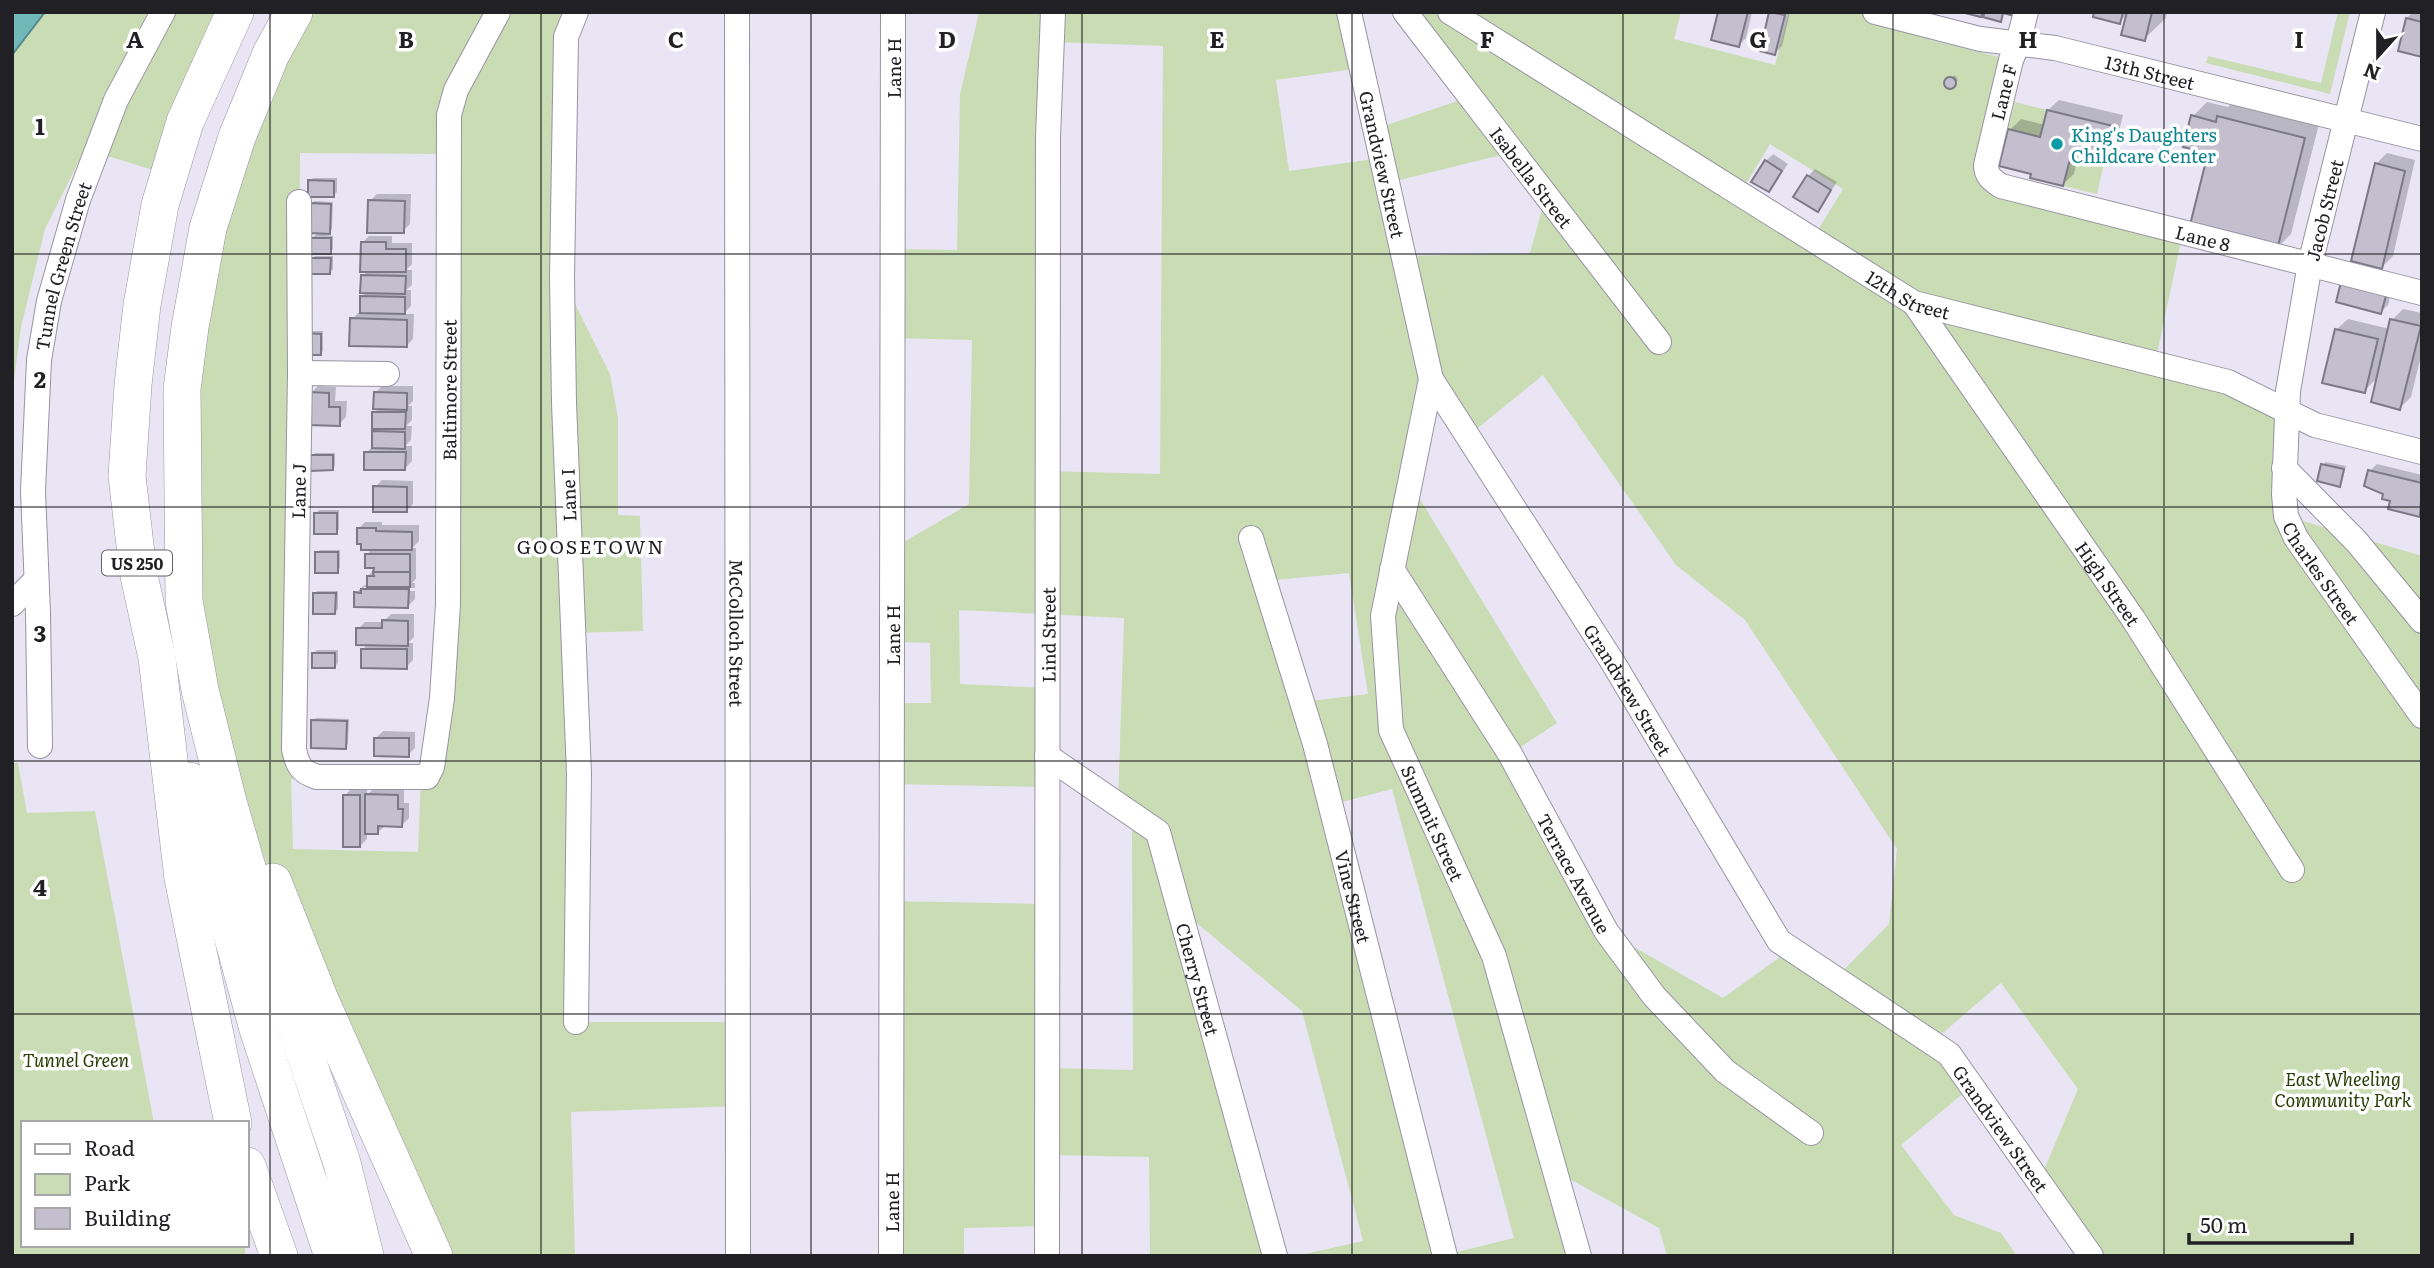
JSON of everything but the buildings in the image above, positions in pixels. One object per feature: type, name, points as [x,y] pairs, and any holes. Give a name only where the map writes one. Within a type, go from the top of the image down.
[{"type":"highway","name":"US 250","points":[[233,1121],[183,878],[157,658],[138,571],[127,475],[142,305],[160,205],[185,122],[235,12]]},
{"type":"highway","name":"US 250","points":[[294,12],[271,54],[237,136],[208,228],[182,389],[182,483],[196,586],[221,704],[262,852],[320,1000],[434,1256]]},
{"type":"highway","points":[[182,483],[184,601],[200,690],[228,802],[273,958],[342,1163],[365,1256]]},
{"type":"highway","points":[[157,658],[258,1029],[333,1256]]},
{"type":"highway","points":[[248,1169],[279,1256]]},
{"type":"highway","points":[[248,1203],[256,1256]]},
{"type":"street","name":"Tunnel Green Street","points":[[40,746],[33,491],[39,360],[49,301],[78,200],[116,100],[163,12]]},
{"type":"street","name":"Baltimore Street","points":[[309,774],[317,777],[427,777],[432,767],[440,710],[448,604],[449,115],[456,90],[498,12]]},
{"type":"street","name":"Lane I","points":[[576,12],[566,37],[562,278],[564,403],[579,774],[576,1021]]},
{"type":"street","name":"McColloch Street","points":[[737,12],[738,1256]]},
{"type":"street","name":"Lane H","points":[[891,1256],[892,12]]},
{"type":"street","name":"Lind Street","points":[[1048,1256],[1048,137],[1053,12]]},
{"type":"street","name":"Grandview Street","points":[[1349,12],[1431,379],[1612,662],[1779,941],[1949,1054],[2091,1256]]},
{"type":"street","name":"Isabella Street","points":[[1405,12],[1660,342]]},
{"type":"street","name":"12th Street","points":[[1450,12],[1642,135],[1914,303],[2228,382],[2315,425],[2422,452]]},
{"type":"street","name":"13th Street","points":[[1875,12],[1980,39],[2055,48],[2422,139]]},
{"type":"street","name":"Lane F","points":[[1986,174],[2008,71],[2026,12]]},
{"type":"street","name":"Jacob Street","points":[[2286,410],[2310,264],[2373,12]]},
{"type":"street","name":"Lane 8","points":[[1986,174],[2001,186],[2422,293]]},
{"type":"street","name":"Lane J","points":[[299,202],[300,373],[294,749],[297,763],[309,774]]},
{"type":"street","name":"High Street","points":[[1914,303],[2134,620],[2291,870]]},
{"type":"street","points":[[300,373],[387,374]]},
{"type":"street","name":"Summit Street","points":[[1431,379],[1383,616],[1391,730],[1493,956],[1579,1256]]},
{"type":"street","name":"Charles Street","points":[[2286,410],[2286,516],[2296,538],[2422,716]]},
{"type":"street","points":[[2284,468],[2357,542],[2422,621]]},
{"type":"street","name":"Vine Street","points":[[1251,538],[1315,744],[1445,1256]]},
{"type":"street","name":"Terrace Avenue","points":[[1392,569],[1510,754],[1606,931],[1638,975],[1654,996],[1725,1071],[1811,1133]]},
{"type":"street","points":[[12,604],[35,581]]},
{"type":"street","name":"Cherry Street","points":[[1047,757],[1158,832],[1275,1256]]},
{"type":"green space","points":[[45,12],[238,12],[169,175],[85,149],[45,229],[21,327],[12,395],[12,55]]},
{"type":"green space","points":[[294,12],[576,12],[565,284],[610,374],[618,418],[618,515],[640,516],[643,631],[574,633],[576,1022],[737,1022],[738,1106],[571,1112],[575,1256],[434,1256],[281,904],[262,852],[231,745],[196,586],[182,483],[237,137]],"holes":[[[300,153],[448,154],[432,767],[421,777],[418,852],[293,849],[291,779],[309,774],[294,749]]]},
{"type":"green space","name":"East Wheeling Community Park","points":[[979,12],[1349,12],[1361,68],[1276,80],[1289,171],[1381,158],[1375,129],[1469,97],[1405,12],[1681,12],[1674,39],[1775,65],[1789,12],[1875,12],[1933,27],[1930,40],[2003,58],[1986,174],[2183,232],[2155,363],[2286,410],[2286,516],[2422,556],[2422,1256],[2091,1256],[2039,1182],[2078,1089],[2001,983],[1931,1043],[1971,1087],[1901,1145],[1954,1215],[2001,1233],[2017,1256],[1667,1256],[1659,1228],[1555,1171],[1579,1256],[1296,1256],[1363,1241],[1302,1011],[1180,909],[1275,1256],[1150,1256],[1149,1157],[1048,1155],[1047,1226],[964,1228],[964,1256],[891,1256],[891,901],[1046,904],[1047,1068],[1133,1070],[1132,815],[1118,805],[1124,618],[959,610],[960,684],[1047,688],[1046,787],[891,784],[892,703],[931,703],[930,643],[892,642],[892,549],[969,504],[972,340],[892,338],[892,249],[957,250],[960,95]],"holes":[[[1052,42],[1163,46],[1160,474],[1048,471]],[[1770,144],[1843,189],[1812,240],[1739,196]],[[1513,152],[1546,195],[1530,253],[1404,256],[1388,183]],[[1543,375],[1676,565],[1745,620],[1897,849],[1889,924],[1835,979],[1791,949],[1723,998],[1606,931],[1510,754],[1557,723],[1410,483],[1432,381],[1468,436]],[[1349,573],[1368,694],[1302,702],[1265,581]],[[1392,789],[1514,1238],[1445,1255],[1330,805]]]},
{"type":"green space","points":[[2338,12],[2350,12],[2330,94],[2206,63],[2208,56],[2321,83]]},
{"type":"green space","points":[[2015,102],[2047,110],[2040,137],[2008,129]]},
{"type":"green space","points":[[2072,152],[2105,159],[2097,194],[2063,186]]},
{"type":"green space","name":"Tunnel Green","points":[[12,763],[18,763],[27,813],[95,811],[154,1121],[21,1121],[21,1247],[245,1247],[245,1256],[12,1256]]},
{"type":"shaded area","points":[[12,12],[45,12],[12,55]]},
{"type":"place","name":"King's Daughters Childcare Center","points":[[2057,144]]},
{"type":"district","name":"GOOSETOWN","points":[[591,546]]}]
